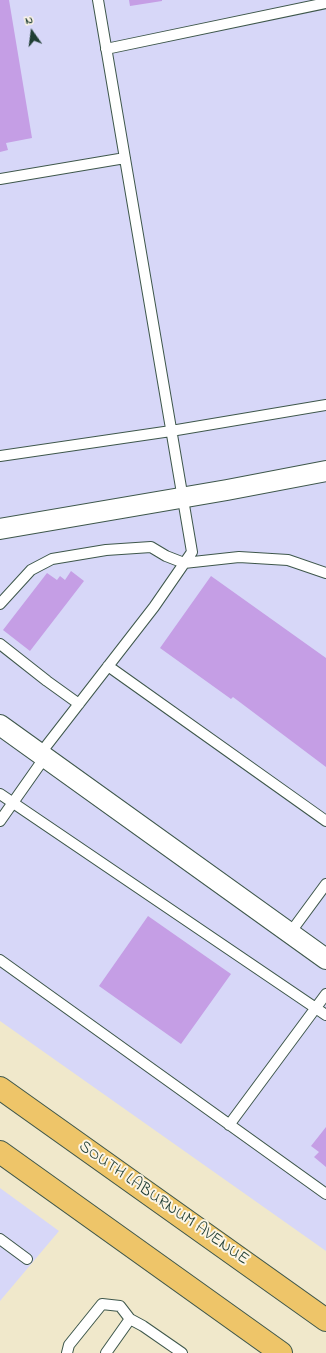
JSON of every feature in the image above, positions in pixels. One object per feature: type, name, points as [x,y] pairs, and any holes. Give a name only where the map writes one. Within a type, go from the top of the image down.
[{"type":"main road","name":"SOUTH LABURNUM AVENUE","points":[[0,1088],[326,1320]]},
{"type":"main road","points":[[0,1152],[281,1353]]},
{"type":"street","points":[[0,530],[326,472]]},
{"type":"street","points":[[0,725],[326,959]]},
{"type":"lane","points":[[0,821],[13,803],[42,755],[79,704],[154,607],[192,552],[98,0]]},
{"type":"lane","points":[[106,49],[326,3]]},
{"type":"lane","points":[[0,179],[125,158]]},
{"type":"lane","points":[[0,456],[172,431],[326,405]]},
{"type":"lane","points":[[0,604],[31,570],[52,559],[106,550],[151,547],[166,556],[184,563],[239,557],[288,560],[326,573]]},
{"type":"lane","points":[[0,644],[79,704]]},
{"type":"lane","points":[[108,666],[326,821]]},
{"type":"lane","points":[[0,794],[326,1015]]},
{"type":"lane","points":[[290,933],[326,884]]},
{"type":"lane","points":[[0,960],[326,1194]]},
{"type":"lane","points":[[229,1125],[326,994]]},
{"type":"lane","points":[[0,1239],[27,1259]]},
{"type":"lane","points":[[67,1353],[69,1345],[102,1304],[120,1306],[130,1319],[143,1326],[182,1353]]},
{"type":"lane","points":[[106,1353],[130,1319]]},
{"type":"shaded area","points":[[0,0],[326,0],[326,1251],[0,1021]]},
{"type":"shaded area","points":[[0,1188],[59,1231],[0,1301]]},
{"type":"building","points":[[0,0],[9,0],[32,138],[6,143],[8,150],[0,152]]},
{"type":"building","points":[[129,0],[162,0],[162,1],[130,6]]},
{"type":"building","points":[[71,571],[84,581],[30,651],[3,630],[47,573],[57,580],[60,576],[65,580]]},
{"type":"building","points":[[211,576],[326,658],[326,767],[233,697],[231,699],[160,648]]},
{"type":"building","points":[[148,916],[231,974],[181,1044],[99,986]]},
{"type":"building","points":[[326,1127],[326,1167],[314,1157],[319,1152],[311,1146]]}]
